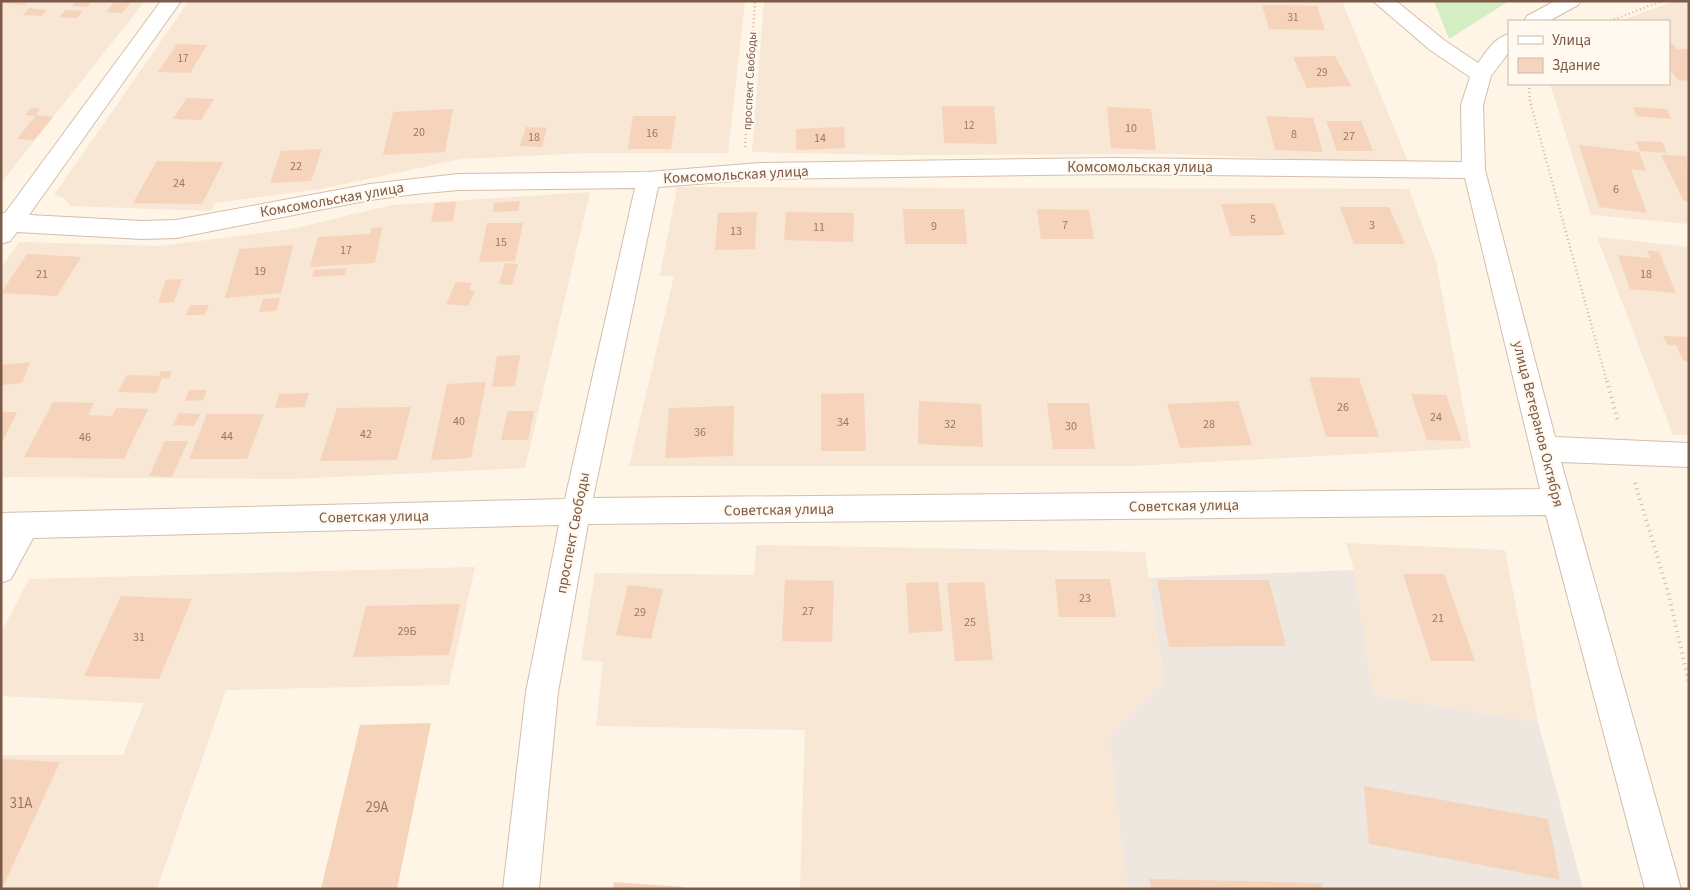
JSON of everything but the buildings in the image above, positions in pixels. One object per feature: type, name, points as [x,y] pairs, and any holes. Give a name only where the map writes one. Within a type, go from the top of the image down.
[{"type":"street","points":[[4,227],[171,1]]},
{"type":"street","points":[[1383,1],[1437,44],[1481,75]]},
{"type":"street","points":[[1536,20],[1571,1]]},
{"type":"street","name":"улица Ветеранов Октября","points":[[1508,42],[1500,48],[1481,75],[1472,105],[1474,170],[1557,502],[1662,889]]},
{"type":"street","name":"Комсомольская улица","points":[[4,227],[176,229],[362,193],[458,182],[648,180],[760,171],[1113,166],[1474,170]]},
{"type":"street","name":"проспект Свободы","points":[[521,889],[542,692],[576,512],[648,180]]},
{"type":"street","points":[[1544,449],[1689,455]]},
{"type":"street","name":"Советская улица","points":[[13,526],[576,512],[1557,502]]},
{"type":"street","points":[[1,569],[13,526]]},
{"type":"path","name":"проспект Свободы","points":[[713,174],[730,164],[745,148],[755,1]]},
{"type":"path","points":[[1613,20],[1662,1]]},
{"type":"path","points":[[1529,85],[1530,101],[1626,453],[1668,592],[1689,683]]},
{"type":"shaded area","points":[[1,1],[145,1],[1,183]]},
{"type":"shaded area","points":[[189,1],[745,1],[728,153],[586,153],[461,159],[321,189],[215,203],[211,211],[70,206],[64,198],[54,195]]},
{"type":"shaded area","points":[[764,1],[1342,1],[1409,164],[1176,154],[895,155],[752,152]]},
{"type":"shaded area","points":[[1675,1],[1689,1],[1689,224],[1591,215],[1550,85],[1670,85],[1670,20],[1623,20]]},
{"type":"shaded area","points":[[677,187],[1409,189],[1436,262],[1471,448],[1132,466],[629,466],[674,276],[660,276]]},
{"type":"shaded area","points":[[590,192],[525,468],[292,479],[1,477],[1,268],[19,242],[160,246],[292,229],[392,205]]},
{"type":"shaded area","points":[[1597,237],[1689,247],[1689,435],[1673,435]]},
{"type":"shaded area","points":[[1346,543],[1505,550],[1538,722],[1373,695],[1354,570]]},
{"type":"shaded area","points":[[756,545],[1145,552],[1164,682],[1109,737],[1127,889],[800,889],[805,730],[596,726],[603,662],[581,660],[595,573],[754,575]]},
{"type":"shaded area","points":[[475,567],[449,685],[226,690],[157,889],[1,889],[1,755],[123,755],[144,703],[1,696],[1,633],[29,579]]},
{"type":"shaded area","points":[[1354,570],[1373,695],[1538,722],[1583,889],[1127,889],[1109,737],[1164,682],[1149,578]]},
{"type":"green space","points":[[1434,1],[1509,1],[1449,39]]}]
